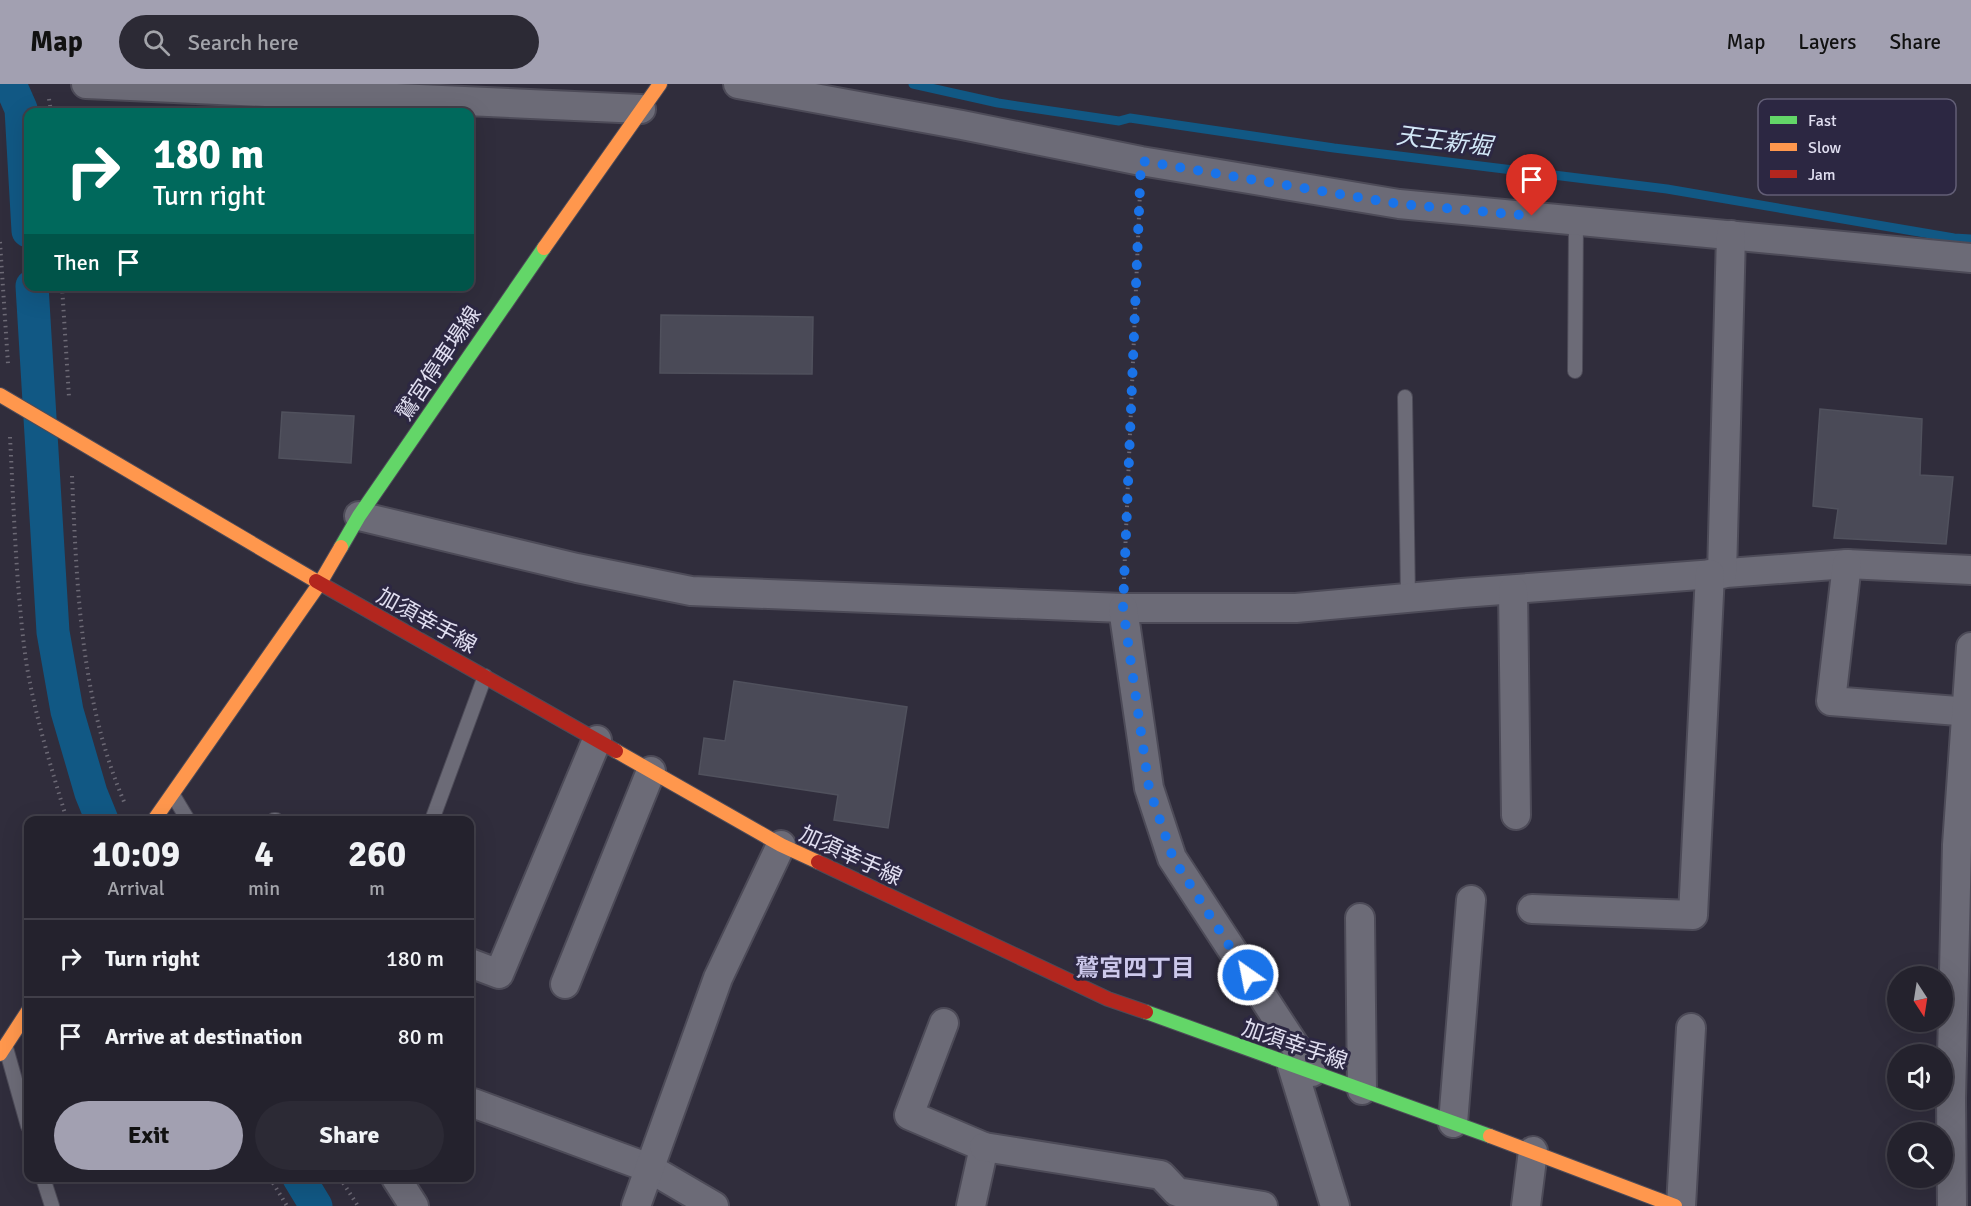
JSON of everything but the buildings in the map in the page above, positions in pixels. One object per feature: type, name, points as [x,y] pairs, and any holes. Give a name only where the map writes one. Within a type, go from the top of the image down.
[{"type":"main road","name":"鷲宮停車場線","points":[[157,816],[320,583],[359,516],[487,328],[660,84]]},
{"type":"main road","name":"加須幸手線","points":[[0,395],[320,583],[781,845],[1108,999],[1533,1151],[1675,1206]]},
{"type":"main road","points":[[3,1050],[24,1017]]},
{"type":"street","points":[[86,84],[641,110]]},
{"type":"street","points":[[738,84],[1141,161],[1399,204],[1971,258]]},
{"type":"street","points":[[1532,909],[1693,915],[1716,574],[1731,236]]},
{"type":"street","points":[[359,516],[577,568],[691,591],[1123,608],[1296,608],[1847,564],[1971,570]]},
{"type":"street","points":[[1847,564],[1832,701],[1969,711]]},
{"type":"street","points":[[1513,590],[1515,815]]},
{"type":"street","points":[[1123,608],[1149,788],[1173,858],[1302,1069],[1335,1206]]},
{"type":"street","points":[[1952,1206],[1951,1099],[1963,929],[1957,845],[1969,711],[1971,646]]},
{"type":"street","points":[[474,965],[499,974],[597,740]]},
{"type":"street","points":[[565,984],[651,771]]},
{"type":"street","points":[[636,1206],[718,978],[781,845]]},
{"type":"street","points":[[1453,1123],[1471,900]]},
{"type":"street","points":[[1360,918],[1362,1090]]},
{"type":"street","points":[[944,1023],[909,1115],[984,1147],[1161,1176],[1177,1192],[1263,1206]]},
{"type":"street","points":[[1681,1206],[1691,1028]]},
{"type":"street","points":[[474,1103],[650,1168],[714,1206]]},
{"type":"street","points":[[971,1206],[984,1147]]},
{"type":"street","points":[[1526,1206],[1533,1151]]},
{"type":"street","points":[[399,1182],[414,1206]]},
{"type":"lane","points":[[1575,371],[1576,220]]},
{"type":"lane","points":[[1405,397],[1408,598]]},
{"type":"lane","points":[[433,816],[485,676]]},
{"type":"lane","points":[[172,793],[186,816]]},
{"type":"lane","points":[[3,1050],[24,1114]]},
{"type":"lane","points":[[44,1182],[51,1206]]},
{"type":"path","points":[[49,99],[50,108]]},
{"type":"path","points":[[1123,608],[1141,161]]},
{"type":"path","points":[[0,242],[8,372]]},
{"type":"path","points":[[62,291],[69,407]]},
{"type":"path","points":[[9,429],[18,586],[27,662],[46,746],[67,816]]},
{"type":"path","points":[[72,467],[78,599],[83,647],[97,722],[117,785],[126,805]]},
{"type":"path","points":[[272,1182],[287,1206]]},
{"type":"path","points":[[343,1182],[358,1206]]},
{"type":"waterway","points":[[10,84],[21,109],[24,161]]},
{"type":"waterway","name":"天王新堀","points":[[913,84],[998,103],[1119,121],[1130,118],[1334,148],[1667,189],[1971,239]]},
{"type":"waterway","points":[[32,291],[53,632],[67,711],[91,793],[100,816]]},
{"type":"waterway","points":[[301,1182],[316,1206]]},
{"type":"traffic: fast","points":[[341,547],[359,516],[544,248]]},
{"type":"traffic: fast","points":[[1146,1012],[1490,1136]]},
{"type":"traffic: slow","points":[[544,248],[660,84]]},
{"type":"traffic: slow","points":[[0,395],[316,581]]},
{"type":"traffic: slow","points":[[157,816],[320,583],[341,547]]},
{"type":"traffic: slow","points":[[616,751],[781,845],[818,862]]},
{"type":"traffic: slow","points":[[0,1054],[24,1017]]},
{"type":"traffic: slow","points":[[1490,1136],[1675,1206]]},
{"type":"traffic: jam","points":[[316,581],[616,751]]},
{"type":"traffic: jam","points":[[818,862],[1108,999],[1146,1012]]},
{"type":"district","name":"鷲宮四丁目","points":[[1135,968]]},
{"type":"route","points":[[1248,975],[1173,858],[1149,788],[1123,608],[1141,161],[1399,204],[1532,216]]}]
